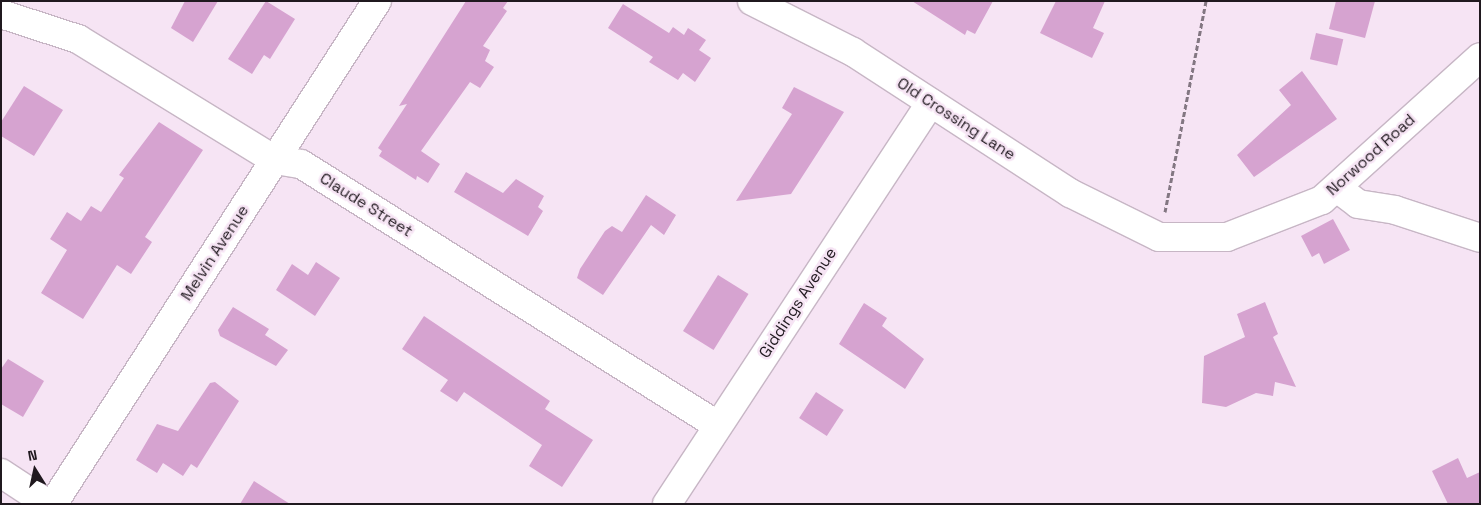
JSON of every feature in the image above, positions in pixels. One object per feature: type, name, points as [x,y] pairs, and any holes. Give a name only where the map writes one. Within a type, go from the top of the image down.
[{"type":"street","name":"Melvin Avenue","points":[[52,504],[377,1]]},
{"type":"street","name":"Old Crossing Lane","points":[[752,1],[853,52],[1070,194],[1160,237]]},
{"type":"street","name":"Claude Street","points":[[1,14],[78,39],[275,160],[301,164],[717,425]]},
{"type":"street","name":"Norwood Road","points":[[1160,237],[1227,237],[1322,200],[1480,57]]},
{"type":"street","name":"Giddings Avenue","points":[[667,504],[717,425],[930,103]]},
{"type":"street","points":[[1337,188],[1358,204],[1395,210],[1480,238]]},
{"type":"street","points":[[1,473],[48,504]]},
{"type":"path","points":[[1160,237],[1206,1]]},
{"type":"building","points":[[185,1],[218,1],[193,42],[171,28]]},
{"type":"building","points":[[266,1],[295,19],[270,59],[264,55],[252,74],[228,59]]},
{"type":"building","points":[[466,1],[508,1],[503,8],[507,11],[483,46],[490,50],[485,61],[494,67],[480,88],[470,82],[421,151],[440,164],[428,183],[417,176],[416,180],[379,156],[382,151],[378,148],[407,104],[399,106]]},
{"type":"building","points":[[912,1],[993,1],[975,34],[967,30],[965,35]]},
{"type":"building","points":[[1056,1],[1105,1],[1093,28],[1104,33],[1092,58],[1040,33]]},
{"type":"building","points":[[1336,1],[1375,1],[1365,38],[1329,29]]},
{"type":"building","points":[[623,4],[669,33],[673,27],[684,35],[688,28],[706,40],[699,50],[711,58],[695,82],[683,73],[678,80],[649,62],[653,57],[608,28]]},
{"type":"building","points":[[1316,33],[1343,39],[1337,66],[1310,59]]},
{"type":"building","points":[[1302,71],[1337,119],[1254,177],[1237,155],[1291,105],[1279,90]]},
{"type":"building","points":[[24,86],[63,110],[34,156],[1,136],[1,122]]},
{"type":"building","points":[[794,87],[844,112],[791,194],[736,201],[792,114],[782,108]]},
{"type":"building","points":[[159,122],[203,150],[145,237],[152,242],[131,274],[117,265],[83,319],[41,293],[67,250],[50,239],[67,212],[81,221],[91,206],[101,212],[124,178],[119,175]]},
{"type":"building","points":[[466,172],[503,193],[516,179],[544,196],[538,207],[543,211],[528,236],[454,192]]},
{"type":"building","points":[[646,195],[676,215],[664,235],[651,225],[603,295],[577,278],[580,269],[605,231],[612,226],[622,232]]},
{"type":"building","points":[[1333,219],[1350,250],[1324,264],[1319,253],[1312,257],[1301,236]]},
{"type":"building","points":[[316,262],[340,278],[315,316],[276,290],[292,264],[308,275]]},
{"type":"building","points":[[718,275],[749,294],[714,350],[683,331]]},
{"type":"building","points":[[1265,302],[1278,334],[1273,337],[1296,387],[1275,382],[1273,396],[1256,393],[1226,407],[1202,403],[1204,356],[1245,337],[1237,314]]},
{"type":"building","points":[[864,303],[887,318],[882,326],[924,359],[905,389],[839,344]]},
{"type":"building","points":[[233,307],[269,329],[265,335],[288,350],[276,366],[220,336],[218,330]]},
{"type":"building","points":[[424,316],[550,401],[545,409],[593,440],[562,487],[529,466],[542,445],[464,392],[457,402],[440,391],[448,380],[402,349]]},
{"type":"building","points":[[8,359],[44,381],[23,417],[1,404],[1,369]]},
{"type":"building","points":[[215,382],[239,401],[197,468],[191,464],[183,476],[163,463],[157,473],[136,460],[157,424],[178,431],[210,383]]},
{"type":"building","points":[[816,392],[844,410],[827,436],[799,418]]},
{"type":"building","points":[[1458,458],[1467,478],[1480,472],[1480,504],[1448,504],[1432,471]]},
{"type":"building","points":[[254,481],[290,504],[240,504]]}]
